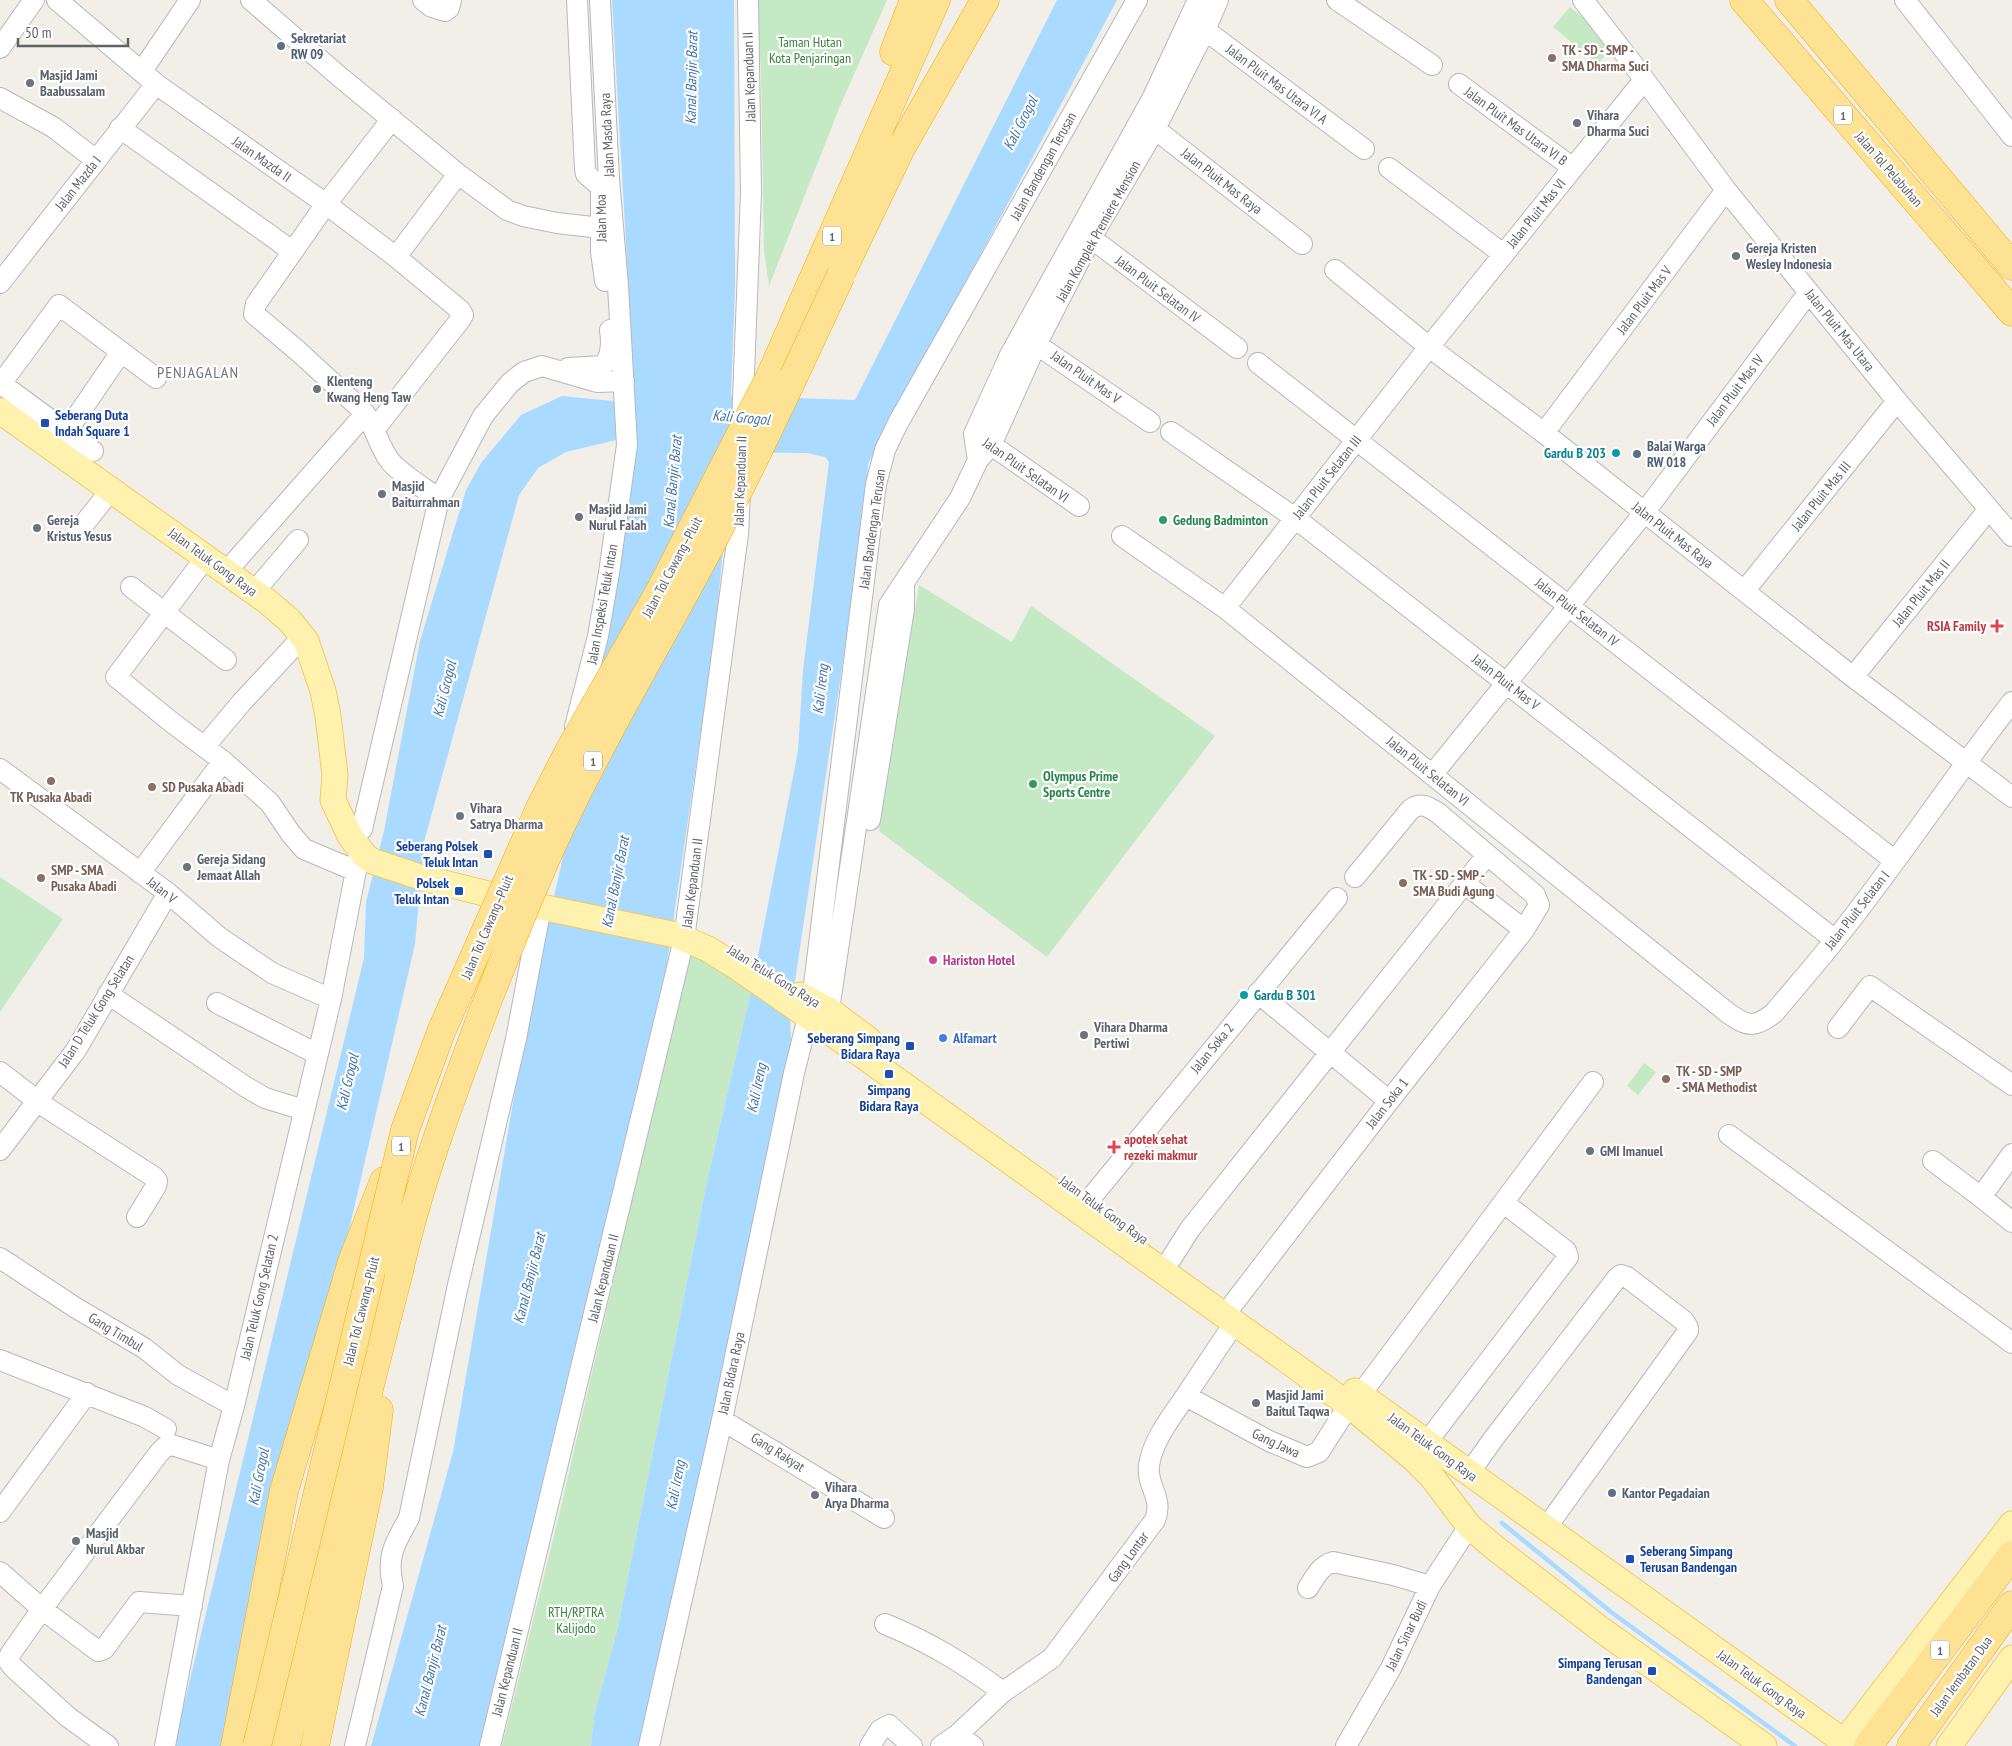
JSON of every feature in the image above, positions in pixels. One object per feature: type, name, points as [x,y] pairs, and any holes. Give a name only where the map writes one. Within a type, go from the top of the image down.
[{"type":"highway","points":[[864,163],[871,116],[914,0]]},
{"type":"highway","name":"Jalan Tol Cawang–Pluit","points":[[257,1746],[405,1130],[441,1032],[540,808],[567,755],[662,589],[766,385],[936,0]]},
{"type":"highway","points":[[841,274],[856,226],[957,0]]},
{"type":"highway","points":[[841,274],[902,148],[985,0]]},
{"type":"highway","name":"Jalan Tol Pelabuhan","points":[[1744,1],[2012,312]]},
{"type":"highway","name":"1","points":[[1796,7],[2012,266]]},
{"type":"highway","points":[[1939,226],[2012,329]]},
{"type":"highway","points":[[1983,233],[2012,259]]},
{"type":"highway","name":"Jalan Tol Cawang–Pluit","points":[[286,1746],[344,1487],[405,1247],[444,1118],[512,941],[570,806],[610,727],[701,563],[734,499],[841,274]]},
{"type":"highway","points":[[235,1746],[284,1491],[352,1262],[405,1130]]},
{"type":"highway","points":[[315,1746],[369,1487],[390,1312]]},
{"type":"highway","name":"1","points":[[1851,1745],[2012,1555]]},
{"type":"highway","name":"Jalan Jembatan Dua","points":[[1911,1746],[2012,1605]]},
{"type":"main road","name":"Jalan Teluk Gong Raya","points":[[0,411],[60,440],[111,490],[254,592],[290,621],[306,641],[323,691],[335,775],[345,793],[365,848],[424,870],[530,898],[712,937],[753,971],[817,1013],[1355,1400],[1427,1442],[1851,1745]]},
{"type":"main road","name":"Jalan Teluk Gong Raya","points":[[1085,1206],[1165,1255],[1234,1314]]},
{"type":"main road","name":"Jalan Teluk Gong Raya","points":[[1355,1400],[1432,1477],[1469,1526],[1495,1548],[1598,1628],[1764,1746]]},
{"type":"main road","points":[[1432,1477],[1448,1457]]},
{"type":"main road","points":[[1851,1745],[2012,1524]]},
{"type":"main road","points":[[1949,1746],[2012,1658]]},
{"type":"street","points":[[0,48],[34,0]]},
{"type":"street","name":"Jalan Mazda II","points":[[57,0],[149,77],[326,204],[396,257],[460,310],[463,315],[460,320],[370,422]]},
{"type":"street","name":"Jalan Mazda I","points":[[0,283],[120,128],[190,0]]},
{"type":"street","points":[[251,0],[392,120],[458,174],[507,210],[524,216],[557,223],[601,228]]},
{"type":"street","points":[[423,0],[432,7],[448,6]]},
{"type":"street","name":"Jalan Moa","points":[[559,371],[583,366],[603,366],[607,362],[612,346],[601,252],[601,187],[586,174],[585,169],[577,0]]},
{"type":"street","name":"Jalan Masda Raya","points":[[600,0],[609,179],[624,385]]},
{"type":"street","name":"Jalan Kepanduan II","points":[[490,1746],[681,931],[738,534],[751,193],[748,0]]},
{"type":"street","name":"Jalan Bandengan Terusan","points":[[817,1013],[876,484],[885,450],[898,422],[1137,0]]},
{"type":"street","name":"Jalan Komplek Premiere Mension","points":[[1196,25],[1198,0]]},
{"type":"street","name":"Jalan Komplek Premiere Mension","points":[[974,434],[1147,126],[1196,25],[1218,0]]},
{"type":"street","points":[[1337,0],[1432,65]]},
{"type":"street","name":"Jalan Pluit Mas Utara","points":[[1583,0],[1726,190],[1897,401],[2012,536]]},
{"type":"street","points":[[1905,0],[2012,136]]},
{"type":"street","name":"Jalan Pluit Mas Utara VI A","points":[[1196,25],[1364,149]]},
{"type":"street","name":"Jalan Pluit Mas VI","points":[[1429,347],[1644,80]]},
{"type":"street","name":"Jalan Pluit Mas Utara VI B","points":[[1460,84],[1573,168]]},
{"type":"street","points":[[0,98],[53,126],[96,160]]},
{"type":"street","points":[[392,120],[292,251],[256,304],[254,314],[299,352],[370,422],[381,447],[391,463],[439,500]]},
{"type":"street","name":"Jalan Pluit Mas Raya","points":[[1147,126],[1302,244]]},
{"type":"street","points":[[120,128],[292,251]]},
{"type":"street","points":[[1389,168],[1503,254]]},
{"type":"street","points":[[396,257],[458,174]]},
{"type":"street","name":"Jalan Pluit Mas V","points":[[1544,433],[1726,190]]},
{"type":"street","name":"Jalan Pluit Selatan IV","points":[[1085,234],[1237,348]]},
{"type":"street","name":"Jalan Pluit Mas Raya","points":[[1336,270],[1429,347],[1544,433],[1853,677],[2012,797]]},
{"type":"street","name":"Jalan Pluit Mas IV","points":[[1432,775],[1644,513],[1808,292]]},
{"type":"street","points":[[93,451],[60,440],[0,384],[59,306],[156,378]]},
{"type":"street","name":"Jalan Komplek Premiere Mension","points":[[817,1013],[851,893],[895,612],[889,606],[960,498],[978,460],[991,445],[1029,339]]},
{"type":"street","name":"Jalan Pluit Mas V","points":[[1029,339],[1150,422]]},
{"type":"street","name":"Jalan Pluit Selatan III","points":[[1225,608],[1429,347]]},
{"type":"street","points":[[60,440],[121,352]]},
{"type":"street","name":"Jalan Pluit Selatan IV","points":[[1258,363],[1895,861]]},
{"type":"street","name":"Jalan Teluk Gong Selatan 2","points":[[165,1746],[219,1460],[234,1406],[331,999],[439,500],[483,416],[510,383],[524,372],[542,366],[559,371]]},
{"type":"street","points":[[559,371],[597,382],[624,385]]},
{"type":"street","name":"Jalan Inspeksi Teluk Intan","points":[[355,1746],[393,1586],[389,1569],[395,1544],[409,1518],[458,1285],[516,1039],[530,898],[552,796],[561,785],[598,636],[609,574],[627,445],[624,385]]},
{"type":"street","name":"Jalan Pluit Mas III","points":[[1745,590],[1897,401]]},
{"type":"street","points":[[226,572],[370,422]]},
{"type":"street","name":"Jalan Pluit Mas V","points":[[1171,432],[1295,518],[1835,940]]},
{"type":"street","points":[[974,434],[978,460]]},
{"type":"street","name":"Jalan Pluit Selatan VI","points":[[974,434],[1079,506]]},
{"type":"street","points":[[80,529],[111,490]]},
{"type":"street","name":"Jalan Pluit Mas II","points":[[1853,677],[1989,509]]},
{"type":"street","name":"Jalan Pluit Selatan VI","points":[[1122,536],[1225,608],[1728,1013]]},
{"type":"street","points":[[254,592],[298,540]]},
{"type":"street","points":[[206,557],[116,677],[170,721],[205,746],[270,803],[304,850],[365,848]]},
{"type":"street","points":[[131,587],[226,660]]},
{"type":"street","points":[[205,746],[242,702],[294,646],[306,641]]},
{"type":"street","name":"Jalan Pluit Selatan I","points":[[1728,1013],[1740,1022],[1749,1025],[1765,1020],[1774,1013],[1835,940],[1895,861],[1966,761],[2012,702]]},
{"type":"street","points":[[140,873],[223,761]]},
{"type":"street","name":"Jalan V","points":[[0,769],[168,893],[219,937],[272,974],[331,999]]},
{"type":"street","points":[[1165,1255],[1326,1050],[1486,855],[1438,813],[1430,808],[1417,805],[1410,810],[1355,877]]},
{"type":"street","name":"Jalan Soka 1","points":[[1234,1314],[1389,1101],[1524,930],[1537,908],[1538,902],[1535,896],[1486,855]]},
{"type":"street","points":[[1464,883],[1524,930]]},
{"type":"street","name":"Jalan D Teluk Gong Selatan","points":[[0,1150],[76,1050],[168,893]]},
{"type":"street","name":"Jalan Soka 2","points":[[1085,1206],[1337,898]]},
{"type":"street","points":[[1326,1050],[1404,943]]},
{"type":"street","points":[[1838,1028],[1870,986],[2012,1085]]},
{"type":"street","points":[[1258,993],[1389,1101]]},
{"type":"street","points":[[108,994],[246,1087],[265,1098],[304,1110]]},
{"type":"street","points":[[217,1002],[318,1054]]},
{"type":"street","name":"Jalan Bidara Raya","points":[[650,1746],[722,1420],[794,1073],[817,1013]]},
{"type":"street","points":[[0,1072],[37,1100],[154,1177],[156,1186],[137,1217]]},
{"type":"street","name":"Gang Jawa","points":[[1186,1396],[1269,1441],[1307,1457],[1319,1452],[1355,1400],[1593,1082]]},
{"type":"street","points":[[1728,1135],[2012,1343]]},
{"type":"street","points":[[1981,1196],[2012,1154]]},
{"type":"street","points":[[1933,1161],[1981,1196],[2012,1222]]},
{"type":"street","points":[[1427,1442],[1568,1257],[1566,1251],[1504,1203]]},
{"type":"street","name":"Gang Timbul","points":[[0,1258],[76,1308],[144,1348],[178,1376],[234,1406]]},
{"type":"street","points":[[1469,1473],[1617,1278],[1621,1275],[1628,1277],[1684,1321],[1688,1331],[1546,1528]]},
{"type":"street","name":"Gang Lontar","points":[[957,1742],[1003,1692],[1052,1658],[1155,1520],[1158,1504],[1149,1476],[1149,1466],[1160,1434],[1186,1396],[1234,1314]]},
{"type":"street","points":[[0,1360],[145,1417],[166,1429]]},
{"type":"street","points":[[0,1512],[86,1394]]},
{"type":"street","name":"Gang Rakyat","points":[[722,1420],[884,1518]]},
{"type":"street","points":[[108,1746],[8,1674],[8,1658],[42,1609],[165,1447],[172,1445],[219,1460]]},
{"type":"street","name":"Jalan Sinar Budi","points":[[1346,1746],[1391,1668],[1430,1586],[1469,1526]]},
{"type":"street","points":[[1308,1588],[1325,1564],[1333,1562],[1393,1575],[1430,1586]]},
{"type":"street","points":[[0,1572],[42,1609],[98,1651],[104,1649],[139,1602],[192,1606]]},
{"type":"street","points":[[885,1624],[938,1648],[1003,1692]]},
{"type":"street","points":[[870,1746],[880,1730],[886,1726],[892,1727],[912,1746]]},
{"type":"green space","name":"Taman Hutan Kota Penjaringan","points":[[757,0],[887,0],[840,106],[769,286],[764,251],[761,73]]},
{"type":"green space","points":[[1570,7],[1614,44],[1598,64],[1553,27]]},
{"type":"green space","name":"Olympus Prime Sports Centre","points":[[919,585],[1012,642],[1031,606],[1215,736],[1047,957],[879,831]]},
{"type":"green space","points":[[0,877],[63,919],[0,1012]]},
{"type":"green space","name":"RTH/RPTRA Kalijodo","points":[[690,950],[753,982],[706,1186],[618,1627],[594,1716],[591,1746],[502,1746],[560,1511]]},
{"type":"green space","points":[[1644,1063],[1656,1072],[1638,1095],[1627,1086]]},
{"type":"water","points":[[612,0],[734,0],[735,287],[731,396],[855,400],[1057,0],[1117,0],[868,464],[865,515],[790,1014],[791,1042],[645,1746],[591,1746],[594,1716],[618,1627],[706,1186],[753,982],[798,751],[803,670],[829,462],[825,457],[807,453],[732,452],[715,634],[667,964],[479,1746],[371,1746],[453,1452],[531,998],[561,866],[626,525],[633,436],[566,452],[538,468],[519,495],[424,842],[415,944],[230,1746],[174,1746],[364,958],[366,902],[384,831],[420,641],[466,490],[481,463],[521,415],[562,396],[633,403],[632,348]]},
{"type":"waterway","points":[[1502,1523],[1611,1612],[1795,1746]]},
{"type":"place","name":"Sekretariat RW 09","points":[[281,46]]},
{"type":"place","name":"TK - SD - SMP - SMA Dharma Suci","points":[[1552,58]]},
{"type":"place","name":"Masjid Jami Baabussalam","points":[[30,83]]},
{"type":"place","name":"Vihara Dharma Suci","points":[[1577,123]]},
{"type":"place","name":"Gereja Kristen Wesley Indonesia","points":[[1736,256]]},
{"type":"place","name":"Klenteng Kwang Heng Taw","points":[[317,389]]},
{"type":"place","name":"Seberang Duta Indah Square 1","points":[[45,423]]},
{"type":"place","name":"Gardu B 203","points":[[1616,453]]},
{"type":"place","name":"Balai Warga RW 018","points":[[1637,454]]},
{"type":"place","name":"Masjid Baiturrahman","points":[[382,494]]},
{"type":"place","name":"Masjid Jami Nurul Falah","points":[[579,517]]},
{"type":"place","name":"Gedung Badminton","points":[[1163,520]]},
{"type":"place","name":"Gereja Kristus Yesus","points":[[37,528]]},
{"type":"place","name":"RSIA Family","points":[[1997,626]]},
{"type":"place","name":"TK Pusaka Abadi","points":[[51,781]]},
{"type":"place","name":"Olympus Prime Sports Centre","points":[[1033,784]]},
{"type":"place","name":"SD Pusaka Abadi","points":[[152,787]]},
{"type":"place","name":"Vihara Satrya Dharma","points":[[460,816]]},
{"type":"place","name":"Seberang Polsek Teluk Intan","points":[[488,854]]},
{"type":"place","name":"Gereja Sidang Jemaat Allah","points":[[187,867]]},
{"type":"place","name":"SMP - SMA Pusaka Abadi","points":[[41,878]]},
{"type":"place","name":"TK - SD - SMP - SMA Budi Agung","points":[[1403,883]]},
{"type":"place","name":"Polsek Teluk Intan","points":[[459,891]]},
{"type":"place","name":"Hariston Hotel","points":[[933,960]]},
{"type":"place","name":"Gardu B 301","points":[[1244,995]]},
{"type":"place","name":"Vihara Dharma Pertiwi","points":[[1084,1035]]},
{"type":"place","name":"Alfamart","points":[[943,1038]]},
{"type":"place","name":"Seberang Simpang Bidara Raya","points":[[910,1046]]},
{"type":"place","name":"Simpang Bidara Raya","points":[[889,1074]]},
{"type":"place","name":"TK - SD - SMP - SMA Methodist","points":[[1666,1079]]},
{"type":"place","name":"apotek sehat rezeki makmur","points":[[1114,1147]]},
{"type":"place","name":"GMI Imanuel","points":[[1590,1151]]},
{"type":"place","name":"Masjid Jami Baitul Taqwa","points":[[1256,1403]]},
{"type":"place","name":"Kantor Pegadaian","points":[[1612,1493]]},
{"type":"place","name":"Vihara Arya Dharma","points":[[815,1495]]},
{"type":"place","name":"Masjid Nurul Akbar","points":[[76,1541]]},
{"type":"place","name":"Seberang Simpang Terusan Bandengan","points":[[1630,1559]]},
{"type":"place","name":"Simpang Terusan Bandengan","points":[[1652,1671]]},
{"type":"district","name":"PENJAGALAN","points":[[198,372]]},
{"type":"water label","name":"Kanal Banjir Barat","points":[[691,78]]},
{"type":"water label","name":"Kali Grogol","points":[[1020,123]]},
{"type":"water label","name":"Kali Grogol","points":[[741,417]]},
{"type":"water label","name":"Kanal Banjir Barat","points":[[672,482]]},
{"type":"water label","name":"Kali Grogol","points":[[444,689]]},
{"type":"water label","name":"Kali Ireng","points":[[820,689]]},
{"type":"water label","name":"Kanal Banjir Barat","points":[[615,882]]},
{"type":"water label","name":"Kali Grogol","points":[[347,1082]]},
{"type":"water label","name":"Kali Ireng","points":[[756,1088]]},
{"type":"water label","name":"Kanal Banjir Barat","points":[[529,1278]]},
{"type":"water label","name":"Kali Grogol","points":[[258,1477]]},
{"type":"water label","name":"Kali Ireng","points":[[675,1485]]},
{"type":"water label","name":"Kanal Banjir Barat","points":[[430,1671]]}]
